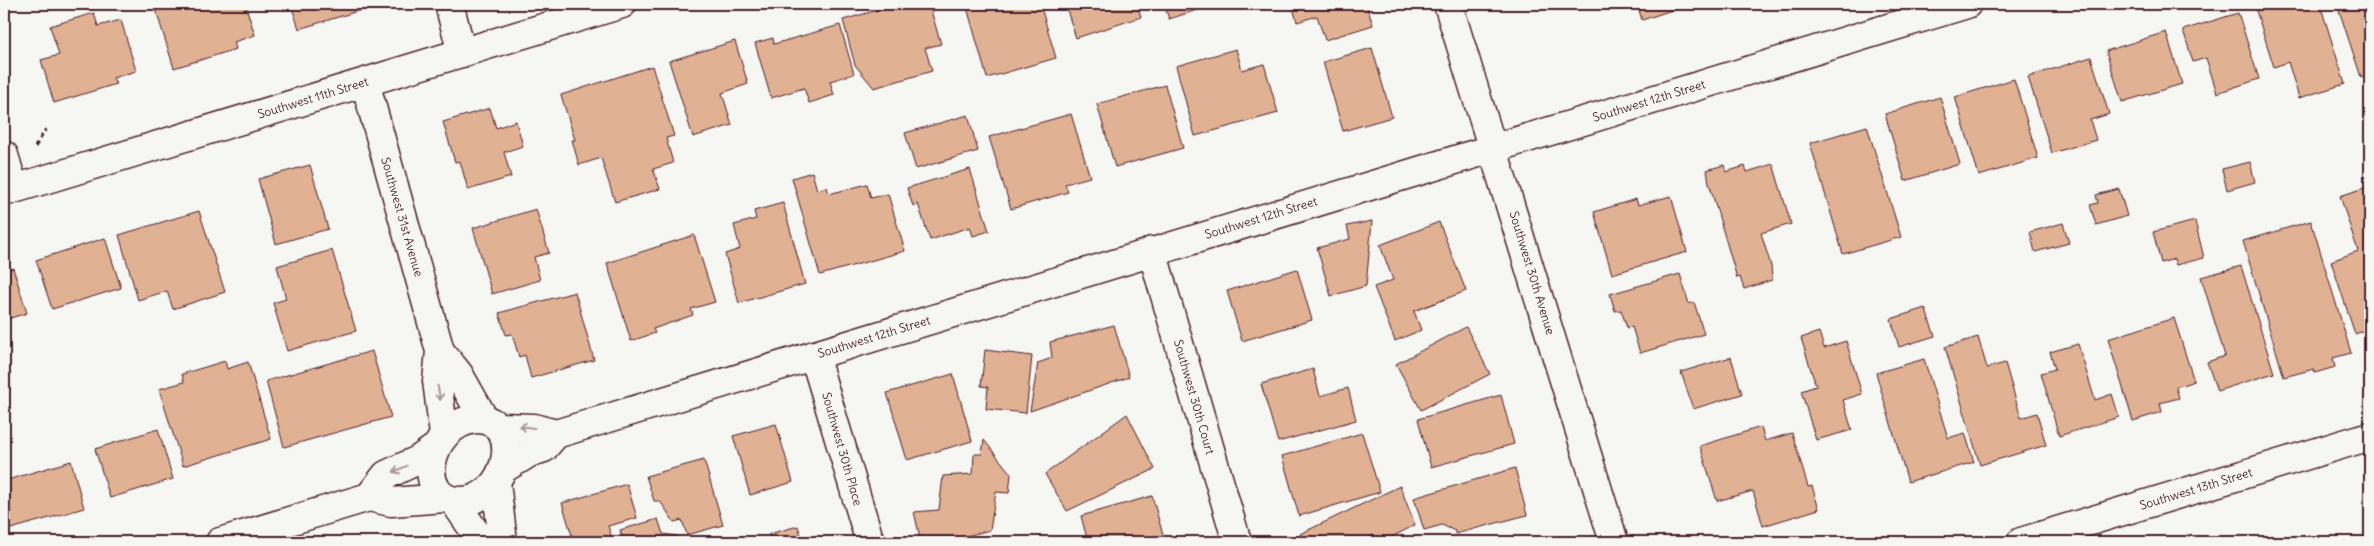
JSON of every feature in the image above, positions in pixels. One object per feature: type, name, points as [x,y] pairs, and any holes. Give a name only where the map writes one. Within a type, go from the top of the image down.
[{"type":"street","points":[[448,4],[462,53]]},
{"type":"street","name":"Southwest 11th Street","points":[[9,191],[622,4]]},
{"type":"street","name":"Southwest 30th Avenue","points":[[1448,4],[1614,542]]},
{"type":"street","name":"Southwest 12th Street","points":[[500,476],[529,453],[544,448],[556,434],[1967,4]]},
{"type":"street","name":"Southwest 31st Avenue","points":[[365,82],[440,351],[437,380],[440,441]]},
{"type":"street","points":[[4,155],[9,191]]},
{"type":"street","name":"Southwest 30th Court","points":[[1152,251],[1237,542]]},
{"type":"street","name":"Southwest 31st Avenue","points":[[440,351],[458,373],[491,423]]},
{"type":"street","name":"Southwest 30th Place","points":[[814,355],[870,542]]},
{"type":"street","points":[[370,497],[386,475],[418,460],[452,428],[467,420],[534,428],[556,434]]},
{"type":"street","points":[[491,423],[507,450],[500,476],[502,534],[500,542]]},
{"type":"street","name":"Southwest 13th Street","points":[[2021,542],[2370,436]]},
{"type":"street","points":[[440,441],[432,472],[437,489],[450,499],[482,542]]},
{"type":"street","points":[[220,542],[370,497],[391,502],[450,499],[470,501],[478,497],[500,476]]},
{"type":"path","points":[[34,147],[46,129]]},
{"type":"building","points":[[154,4],[245,4],[255,35],[234,42],[236,49],[174,68]]},
{"type":"building","points":[[291,4],[360,4],[361,10],[299,29]]},
{"type":"building","points":[[898,4],[929,4],[941,44],[925,48],[932,71],[874,88],[855,65],[843,20]]},
{"type":"building","points":[[966,4],[1040,4],[1056,58],[987,78]]},
{"type":"building","points":[[1065,4],[1137,4],[1141,17],[1076,38]]},
{"type":"building","points":[[1164,4],[1216,4],[1169,19]]},
{"type":"building","points":[[1292,4],[1366,4],[1373,25],[1325,40],[1317,16],[1297,22]]},
{"type":"building","points":[[1637,4],[1690,4],[1642,20]]},
{"type":"building","points":[[2254,4],[2320,4],[2345,84],[2299,98],[2288,62],[2274,67]]},
{"type":"building","points":[[2337,4],[2370,4],[2370,74],[2361,77]]},
{"type":"building","points":[[94,13],[98,26],[121,20],[136,71],[113,78],[116,84],[54,103],[41,60],[59,55],[50,26]]},
{"type":"building","points":[[2238,13],[2259,79],[2217,93],[2206,58],[2193,62],[2183,30]]},
{"type":"building","points":[[840,25],[854,74],[830,81],[834,95],[809,103],[804,88],[771,98],[755,43],[773,38],[774,44]]},
{"type":"building","points":[[2166,32],[2182,84],[2122,102],[2106,51]]},
{"type":"building","points":[[735,41],[748,84],[722,93],[732,125],[693,137],[669,61]]},
{"type":"building","points":[[1372,48],[1392,117],[1343,131],[1323,62]]},
{"type":"building","points":[[1236,49],[1242,70],[1264,64],[1278,113],[1195,136],[1176,66]]},
{"type":"building","points":[[2091,57],[2109,114],[2090,120],[2096,140],[2052,153],[2028,77]]},
{"type":"building","points":[[652,66],[674,136],[666,138],[673,163],[653,169],[660,189],[615,202],[601,158],[579,165],[572,140],[575,140],[561,95]]},
{"type":"building","points":[[2014,79],[2038,158],[1979,176],[1955,97]]},
{"type":"building","points":[[1165,85],[1183,148],[1115,167],[1097,104]]},
{"type":"building","points":[[1940,97],[1960,164],[1905,181],[1885,114]]},
{"type":"building","points":[[490,108],[496,128],[516,121],[523,146],[504,152],[511,177],[468,190],[460,161],[455,162],[443,122]]},
{"type":"building","points":[[1071,114],[1090,177],[1065,184],[1068,192],[1011,209],[989,137]]},
{"type":"building","points":[[968,115],[978,151],[916,169],[905,133]]},
{"type":"building","points":[[1867,126],[1901,237],[1843,254],[1810,143]]},
{"type":"building","points":[[2250,162],[2255,182],[2227,190],[2222,169]]},
{"type":"building","points":[[1773,164],[1791,224],[1761,233],[1771,266],[1772,280],[1744,289],[1740,277],[1737,278],[1709,183],[1707,170],[1724,165],[1726,172],[1745,166],[1747,172]]},
{"type":"building","points":[[310,165],[328,229],[276,244],[258,179]]},
{"type":"building","points":[[970,169],[989,231],[973,236],[970,227],[930,240],[918,204],[913,206],[907,188]]},
{"type":"building","points":[[812,172],[817,190],[827,187],[829,194],[867,184],[871,198],[888,194],[905,251],[820,275],[792,178]]},
{"type":"building","points":[[2370,186],[2370,342],[2366,330],[2355,334],[2331,261],[2358,251],[2340,196]]},
{"type":"building","points":[[2119,189],[2127,216],[2096,225],[2090,205],[2098,203],[2096,195]]},
{"type":"building","points":[[1671,196],[1687,252],[1612,274],[1594,212],[1636,199],[1638,205]]},
{"type":"building","points":[[783,203],[805,284],[739,303],[725,254],[740,249],[734,225],[756,219],[754,211]]},
{"type":"building","points":[[536,209],[549,253],[534,257],[540,280],[492,294],[473,228]]},
{"type":"building","points":[[199,211],[225,292],[173,309],[167,291],[138,300],[119,235]]},
{"type":"building","points":[[1372,221],[1366,286],[1331,296],[1317,248],[1350,239],[1347,226]]},
{"type":"building","points":[[2195,221],[2204,258],[2176,265],[2174,259],[2161,263],[2153,232]]},
{"type":"building","points":[[2311,221],[2351,353],[2333,358],[2335,367],[2315,373],[2314,369],[2284,377],[2243,241]]},
{"type":"building","points":[[1439,222],[1466,291],[1414,311],[1421,330],[1395,341],[1374,287],[1393,280],[1380,245]]},
{"type":"building","points":[[2063,223],[2069,243],[2035,252],[2030,232]]},
{"type":"building","points":[[694,235],[715,302],[691,309],[693,315],[653,329],[655,333],[631,341],[607,263]]},
{"type":"building","points":[[105,238],[121,288],[52,309],[36,260]]},
{"type":"building","points":[[332,250],[356,331],[287,351],[273,303],[286,299],[277,266]]},
{"type":"building","points":[[2241,266],[2274,373],[2217,391],[2207,362],[2225,356],[2201,277]]},
{"type":"building","points":[[13,268],[27,313],[4,320],[4,271]]},
{"type":"building","points":[[1297,269],[1312,320],[1242,341],[1227,291]]},
{"type":"building","points":[[1680,274],[1689,304],[1694,302],[1704,334],[1640,353],[1632,327],[1627,328],[1621,310],[1615,311],[1610,294]]},
{"type":"building","points":[[575,292],[594,360],[531,378],[525,355],[519,357],[512,334],[506,335],[499,313]]},
{"type":"building","points":[[1925,308],[1935,336],[1899,347],[1891,319]]},
{"type":"building","points":[[2174,318],[2194,381],[2176,387],[2179,398],[2160,403],[2162,412],[2133,421],[2108,339]]},
{"type":"building","points":[[1114,325],[1129,377],[1030,411],[1038,363],[1052,358],[1050,342]]},
{"type":"building","points":[[1466,327],[1490,374],[1421,410],[1396,364]]},
{"type":"building","points":[[1819,332],[1824,348],[1846,341],[1862,394],[1843,400],[1852,430],[1816,440],[1801,391],[1816,386],[1801,338]]},
{"type":"building","points":[[1978,337],[1987,368],[2005,363],[2021,418],[2037,413],[2046,445],[1980,465],[1945,347]]},
{"type":"building","points":[[2078,344],[2095,400],[2112,394],[2119,417],[2059,436],[2041,373],[2055,369],[2050,352]]},
{"type":"building","points":[[985,350],[1032,356],[1026,413],[986,409],[988,387],[981,386]]},
{"type":"building","points":[[372,351],[391,417],[284,447],[266,381]]},
{"type":"building","points":[[1731,357],[1742,394],[1693,409],[1681,372]]},
{"type":"building","points":[[1924,359],[1948,438],[1965,433],[1974,462],[1908,482],[1876,373]]},
{"type":"building","points":[[225,361],[227,369],[248,362],[271,439],[183,466],[159,389],[184,382],[182,374]]},
{"type":"building","points":[[1313,369],[1320,396],[1348,388],[1356,420],[1278,442],[1261,384]]},
{"type":"building","points":[[953,374],[972,441],[907,460],[887,393]]},
{"type":"building","points":[[1501,395],[1514,444],[1431,467],[1418,419]]},
{"type":"building","points":[[1127,414],[1155,469],[1067,511],[1045,474]]},
{"type":"building","points":[[776,424],[793,482],[750,495],[733,436]]},
{"type":"building","points":[[1761,427],[1765,441],[1792,433],[1808,487],[1812,486],[1819,509],[1763,526],[1753,491],[1717,501],[1700,446]]},
{"type":"building","points":[[158,429],[173,479],[110,498],[95,449]]},
{"type":"building","points":[[1362,433],[1380,492],[1299,516],[1282,456]]},
{"type":"building","points":[[984,440],[1011,474],[1009,493],[996,492],[990,530],[943,542],[921,542],[914,512],[939,510],[943,476],[973,474],[974,454],[982,454]]},
{"type":"building","points":[[704,460],[723,525],[687,535],[682,520],[674,522],[660,501],[654,501],[646,476]]},
{"type":"building","points":[[71,461],[84,508],[4,531],[4,481]]},
{"type":"building","points":[[1515,468],[1527,515],[1455,534],[1455,531],[1442,525],[1424,530],[1414,498]]},
{"type":"building","points":[[627,484],[637,518],[608,526],[612,538],[597,542],[574,542],[562,503]]},
{"type":"building","points":[[1400,486],[1415,525],[1382,542],[1377,542],[1373,535],[1365,539],[1366,542],[1305,542],[1300,534]]},
{"type":"building","points":[[1152,496],[1165,542],[1088,542],[1081,516]]},
{"type":"building","points":[[658,519],[663,534],[677,536],[679,542],[624,542],[620,530]]},
{"type":"building","points":[[798,526],[803,542],[771,542],[769,534]]},
{"type":"building","points":[[2370,535],[2370,542],[2348,542]]}]
